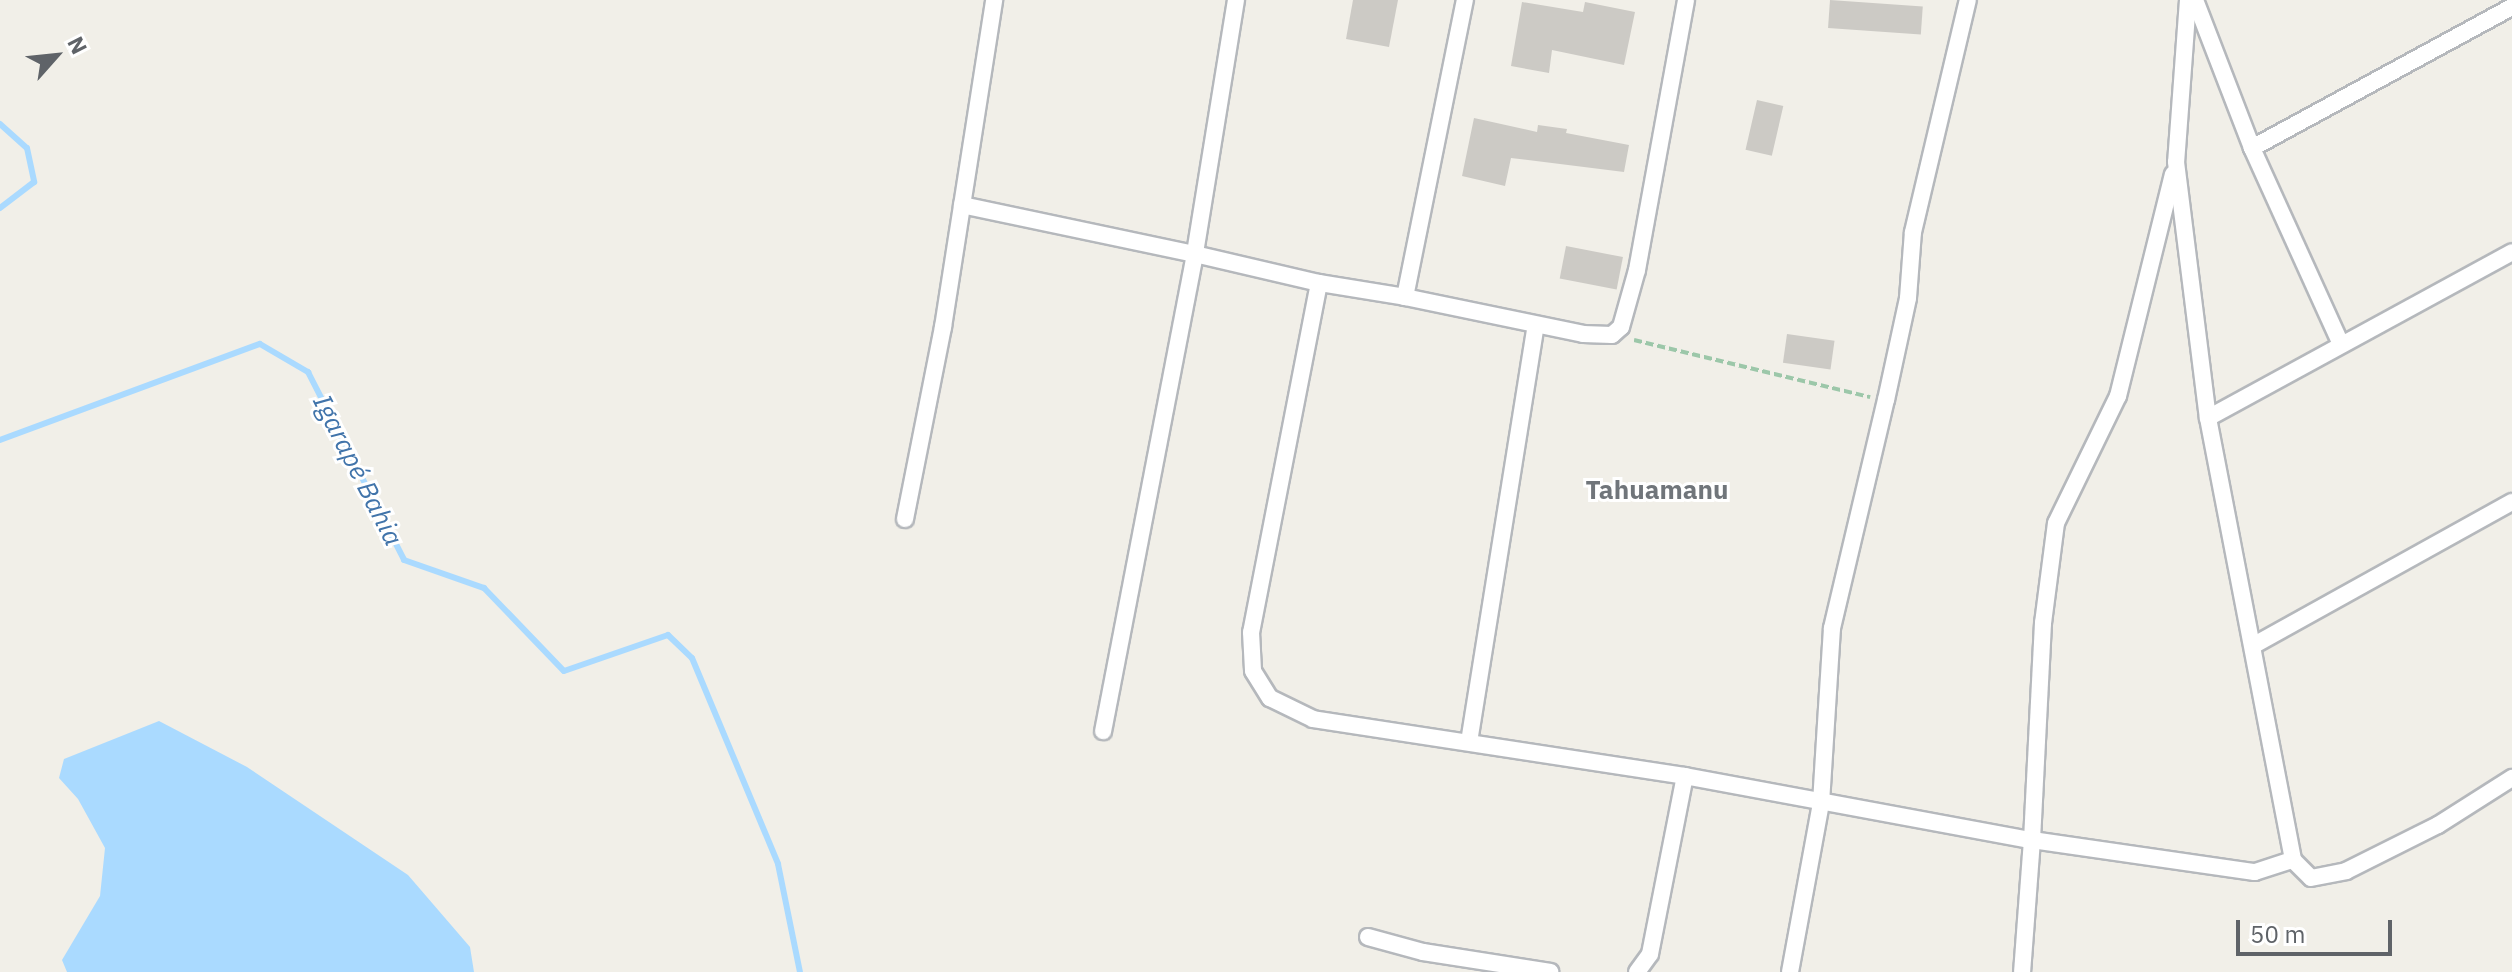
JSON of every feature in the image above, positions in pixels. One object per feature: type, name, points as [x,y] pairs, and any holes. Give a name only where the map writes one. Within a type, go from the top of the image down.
[{"type":"street","points":[[905,519],[962,205],[994,0]]},
{"type":"street","points":[[1103,731],[1195,254],[1236,0]]},
{"type":"street","points":[[1405,297],[1465,0]]},
{"type":"street","points":[[962,205],[1319,283],[1405,297],[1536,326],[1612,335],[1627,313],[1637,270],[1686,0]]},
{"type":"street","points":[[1790,972],[1821,803],[1832,628],[1908,298],[1913,232],[1968,0]]},
{"type":"street","points":[[2022,972],[2043,623],[2056,523],[2118,396],[2176,162],[2188,0]]},
{"type":"street","points":[[2195,0],[2252,148],[2341,344]]},
{"type":"street","points":[[2252,148],[2512,7]]},
{"type":"street","points":[[2176,162],[2208,418],[2293,860],[2311,878],[2346,871],[2438,825],[2512,778]]},
{"type":"street","points":[[2208,418],[2512,252]]},
{"type":"street","points":[[1319,283],[1251,632],[1253,671],[1270,698],[1313,719],[1685,776],[2032,840],[2255,872],[2293,860]]},
{"type":"street","points":[[1469,742],[1536,326]]},
{"type":"street","points":[[2254,645],[2512,502]]},
{"type":"street","points":[[1637,972],[1650,954],[1685,776]]},
{"type":"street","points":[[1368,937],[1423,952],[1550,972]]},
{"type":"path","points":[[1612,335],[1886,400]]},
{"type":"water","points":[[159,721],[247,767],[408,875],[470,947],[474,972],[67,972],[62,960],[100,896],[105,848],[78,799],[59,778],[64,759]]},
{"type":"building","points":[[1353,0],[1398,0],[1389,47],[1346,39]]},
{"type":"building","points":[[1830,0],[1923,6],[1921,34],[1828,28]]},
{"type":"building","points":[[1522,2],[1583,12],[1585,2],[1635,12],[1624,65],[1552,50],[1549,73],[1511,66]]},
{"type":"building","points":[[1757,100],[1783,106],[1772,156],[1746,150]]},
{"type":"building","points":[[1474,118],[1537,132],[1538,125],[1567,129],[1566,133],[1629,145],[1624,172],[1511,158],[1505,186],[1462,176]]},
{"type":"building","points":[[1566,246],[1623,257],[1617,289],[1560,278]]},
{"type":"building","points":[[1787,334],[1835,341],[1830,369],[1783,363]]},
{"type":"waterway","name":"Igarapé Bahia","points":[[0,124],[27,148],[34,182],[0,208]]},
{"type":"waterway","name":"Igarapé Bahia","points":[[0,440],[260,344],[308,372],[404,560],[484,588],[564,671],[668,635],[692,658],[778,864],[800,972]]},
{"type":"district","name":"Tahuamanu","points":[[1657,490]]}]
